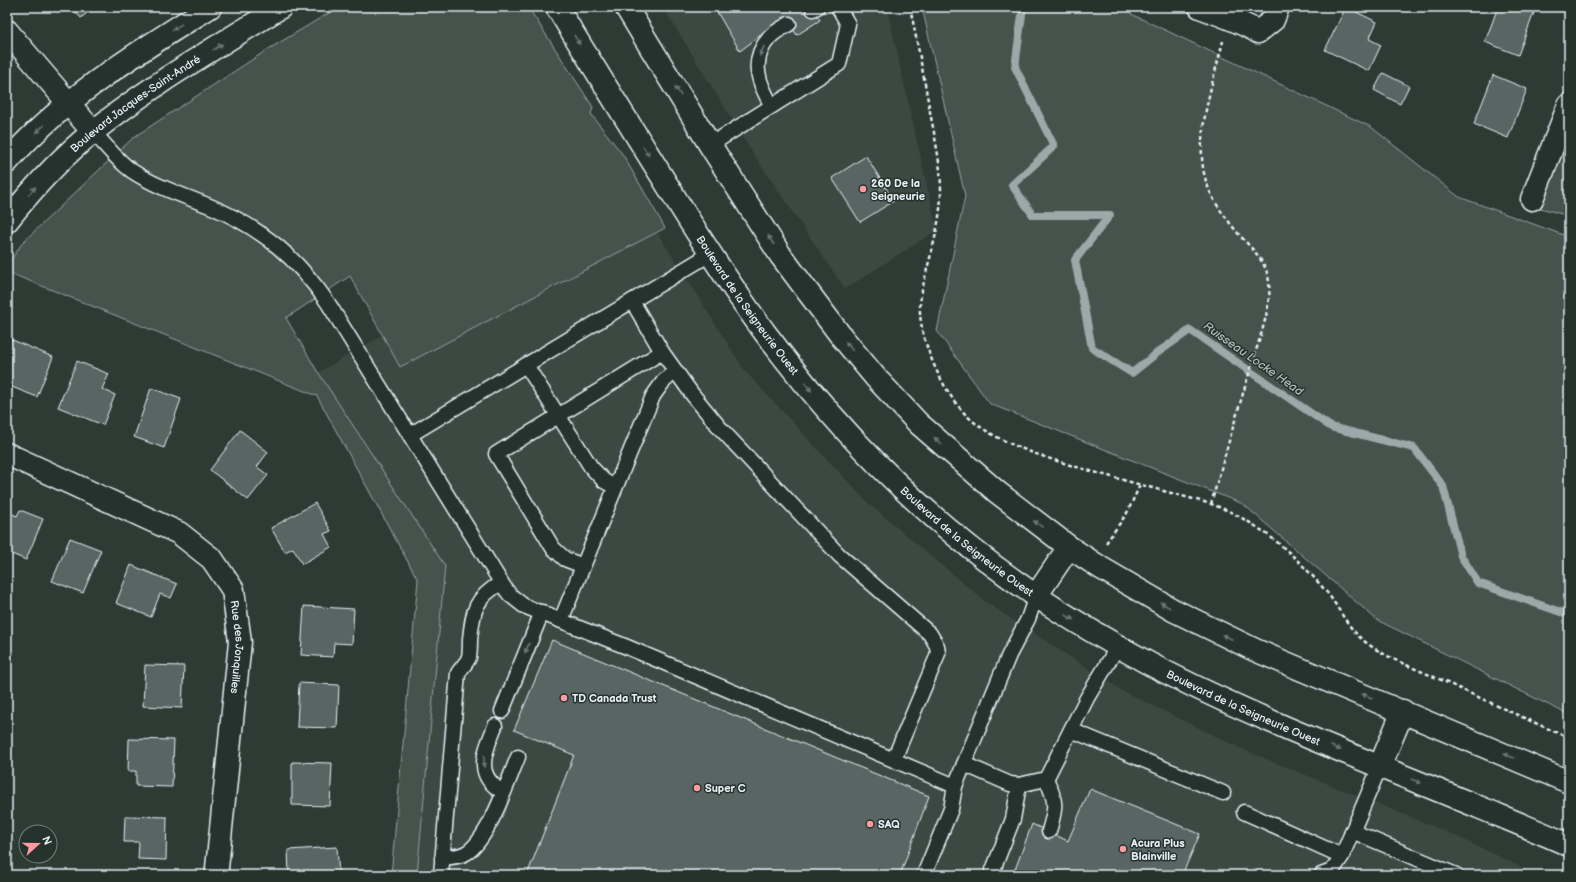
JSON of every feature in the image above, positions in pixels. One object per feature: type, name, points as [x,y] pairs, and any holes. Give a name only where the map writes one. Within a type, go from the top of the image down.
[{"type":"main road","points":[[7,162],[23,145],[69,103],[98,79],[154,41],[210,7]]},
{"type":"main road","name":"Boulevard Jacques-Saint-André","points":[[7,221],[71,150],[93,132],[156,85],[281,7]]},
{"type":"main road","name":"Boulevard de la Seigneurie Ouest","points":[[557,7],[710,254],[739,297],[784,358],[817,399],[868,456],[939,521],[992,564],[1036,596],[1118,646],[1188,683],[1251,712],[1569,845]]},
{"type":"main road","points":[[626,7],[710,145],[793,273],[841,336],[876,378],[918,423],[985,482],[1028,517],[1069,547],[1101,568],[1173,610],[1256,650],[1569,782]]},
{"type":"main road","points":[[1200,7],[1242,23],[1258,32],[1273,20],[1278,7]]},
{"type":"main road","points":[[7,31],[93,132]]},
{"type":"main road","points":[[1532,199],[1569,105]]},
{"type":"main road","name":"Rue des Jonquilles","points":[[7,454],[179,532],[212,559],[233,590],[240,642],[217,875]]},
{"type":"main road","points":[[1036,596],[1069,547]]},
{"type":"main road","points":[[1380,766],[1403,711]]},
{"type":"lane","points":[[710,145],[839,64],[848,24],[838,7]]},
{"type":"lane","points":[[772,106],[760,84],[758,67],[759,57],[769,38],[789,24]]},
{"type":"lane","points":[[93,132],[120,162],[132,171],[159,185],[232,216],[253,228],[287,254],[313,282],[328,303],[501,583],[510,595],[518,602],[524,606],[542,612],[894,759],[955,786]]},
{"type":"lane","points":[[410,435],[710,254]]},
{"type":"lane","points":[[632,301],[662,352],[720,428],[817,533],[861,575],[930,634],[934,640],[938,653],[936,659],[894,759]]},
{"type":"lane","points":[[583,566],[565,559],[553,548],[496,454],[662,352]]},
{"type":"lane","points":[[526,365],[591,467],[604,481],[615,487]]},
{"type":"lane","points":[[561,620],[653,396],[663,382],[676,371]]},
{"type":"lane","points":[[441,875],[458,673],[468,658],[472,620],[477,604],[483,595],[501,583]]},
{"type":"lane","points":[[924,875],[951,809],[955,786],[1009,655],[1028,619],[1036,596]]},
{"type":"lane","points":[[502,711],[542,612]]},
{"type":"lane","points":[[1046,779],[1087,698],[1118,646]]},
{"type":"lane","points":[[495,726],[485,753],[484,766],[488,780],[495,788],[503,792]]},
{"type":"lane","points":[[1071,730],[1223,793]]},
{"type":"lane","points":[[442,858],[459,856],[473,849],[484,835],[518,757]]},
{"type":"lane","points":[[964,764],[1010,784],[1019,785],[1046,779]]},
{"type":"lane","points":[[1321,875],[1332,871],[1342,856],[1380,766]]},
{"type":"lane","points":[[1046,779],[1053,794],[1055,803],[1049,831]]},
{"type":"lane","points":[[991,875],[1013,819],[1019,785]]},
{"type":"lane","points":[[1244,812],[1342,856]]},
{"type":"lane","points":[[1352,832],[1456,875]]},
{"type":"path","points":[[910,7],[939,165],[940,207],[934,242],[921,297],[920,312],[923,333],[939,375],[948,392],[960,408],[973,422],[986,431],[1029,452],[1068,465],[1211,504],[1244,520],[1278,541],[1306,569],[1356,633],[1372,646],[1415,668],[1569,738]]},
{"type":"path","points":[[1211,504],[1262,331],[1269,290],[1266,270],[1263,262],[1219,209],[1206,181],[1203,167],[1203,133],[1224,35]]},
{"type":"path","points":[[1105,545],[1127,513],[1140,485]]},
{"type":"shaded area","points":[[339,7],[528,7],[593,107],[591,114],[623,155],[665,228],[400,367],[350,276],[286,318],[316,369],[445,566],[417,875],[391,875],[418,580],[317,396],[7,272],[7,266],[23,242],[134,137],[267,50]]},
{"type":"shaded area","points":[[663,7],[887,7],[937,230],[845,289],[750,149]]},
{"type":"shaded area","points":[[922,7],[1132,7],[1131,14],[1371,127],[1459,197],[1569,237],[1569,715],[1377,620],[1243,504],[990,404],[937,331],[965,196]]},
{"type":"shaded area","points":[[1569,106],[1569,216],[1537,207]]},
{"type":"shaded area","points":[[631,191],[745,371],[868,503],[987,603],[1123,691],[1244,750],[1445,831],[1538,875],[396,875],[420,586],[307,379]]},
{"type":"building","points":[[71,7],[94,7],[81,18]]},
{"type":"building","points":[[714,7],[812,7],[820,20],[797,35],[784,17],[740,51]]},
{"type":"building","points":[[1346,7],[1377,22],[1369,39],[1381,45],[1369,71],[1325,50]]},
{"type":"building","points":[[1498,7],[1528,7],[1535,10],[1518,55],[1485,42]]},
{"type":"building","points":[[1383,73],[1409,86],[1400,104],[1374,90]]},
{"type":"building","points":[[1493,75],[1527,89],[1508,138],[1474,124]]},
{"type":"building","name":"260 De la Seigneurie","points":[[866,156],[894,201],[860,222],[832,178]]},
{"type":"building","points":[[10,339],[53,357],[37,397],[7,385],[7,347]]},
{"type":"building","points":[[77,361],[109,374],[102,389],[115,395],[103,425],[58,407]]},
{"type":"building","points":[[151,388],[181,399],[164,448],[134,437]]},
{"type":"building","points":[[240,430],[268,452],[257,467],[268,475],[248,500],[210,470]]},
{"type":"building","points":[[315,503],[331,531],[324,534],[331,547],[302,564],[293,548],[285,552],[271,528]]},
{"type":"building","points":[[20,510],[43,519],[26,560],[7,552],[7,512],[17,516]]},
{"type":"building","points":[[70,538],[101,550],[83,593],[52,581]]},
{"type":"building","points":[[131,565],[177,584],[171,598],[160,594],[151,617],[116,603]]},
{"type":"building","points":[[304,606],[354,609],[352,644],[334,643],[333,657],[301,655]]},
{"type":"building","points":[[552,640],[929,796],[900,875],[527,875],[574,755],[514,730]]},
{"type":"building","points":[[145,665],[184,666],[182,708],[143,706]]},
{"type":"building","points":[[299,683],[339,685],[337,728],[297,727]]},
{"type":"building","points":[[129,739],[174,740],[172,787],[136,786],[136,771],[128,771]]},
{"type":"building","points":[[292,762],[332,763],[330,806],[292,805]]},
{"type":"building","points":[[1090,789],[1200,834],[1182,875],[1013,875],[1032,824],[1068,841]]},
{"type":"building","points":[[125,816],[167,817],[166,860],[138,859],[139,842],[124,842]]},
{"type":"building","points":[[337,847],[339,875],[289,875],[288,850]]},
{"type":"building","points":[[1387,871],[1395,875],[1380,875]]},
{"type":"waterway","name":"Ruisseau Locke Head","points":[[1023,7],[1015,67],[1054,146],[1012,185],[1033,215],[1110,215],[1075,260],[1092,348],[1132,373],[1190,330],[1331,427],[1414,448],[1443,486],[1461,556],[1478,583],[1569,615]]},
{"type":"place","name":"260 De la Seigneurie","points":[[863,189]]},
{"type":"place","name":"TD Canada Trust","points":[[564,698]]},
{"type":"place","name":"Super C","points":[[697,788]]},
{"type":"place","name":"SAQ","points":[[870,824]]},
{"type":"place","name":"Acura Plus Blainville","points":[[1123,849]]}]
